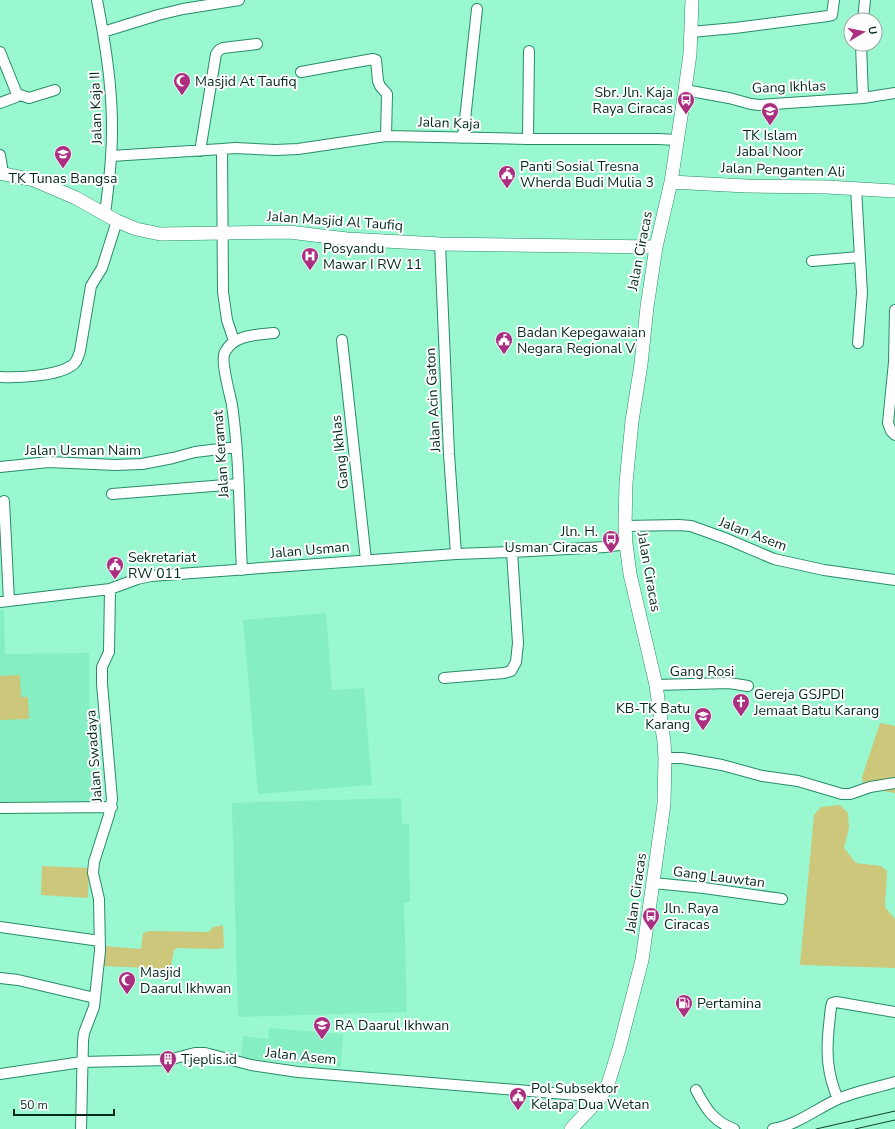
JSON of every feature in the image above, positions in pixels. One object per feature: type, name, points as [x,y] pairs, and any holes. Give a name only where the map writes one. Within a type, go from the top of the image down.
[{"type":"street","name":"Jalan Kaja II","points":[[0,376],[30,376],[64,370],[72,366],[77,360],[82,344],[91,286],[102,268],[111,218],[111,92],[97,0]]},
{"type":"street","points":[[103,32],[164,14],[225,1],[239,0]]},
{"type":"street","name":"Jalan Ciracas","points":[[571,1129],[601,1097],[608,1084],[620,1049],[642,960],[664,804],[665,758],[656,685],[630,574],[624,526],[626,483],[632,421],[646,307],[656,248],[671,182],[685,90],[691,32],[692,0]]},
{"type":"street","points":[[864,12],[865,0]]},
{"type":"street","points":[[691,32],[828,16],[832,15],[834,1]]},
{"type":"street","points":[[463,138],[477,9]]},
{"type":"street","points":[[200,151],[216,54],[223,48],[257,44]]},
{"type":"street","points":[[528,139],[529,51]]},
{"type":"street","points":[[0,52],[17,94],[29,98],[55,90]]},
{"type":"street","points":[[861,52],[862,98]]},
{"type":"street","points":[[301,72],[373,59],[376,60],[378,81],[380,86],[387,94],[386,136]]},
{"type":"street","name":"Gang Ikhlas","points":[[685,90],[759,105],[862,98],[895,93]]},
{"type":"street","points":[[0,103],[16,97],[17,94]]},
{"type":"street","name":"Jalan Kaja","points":[[111,156],[235,148],[275,150],[298,149],[386,136],[677,140]]},
{"type":"street","points":[[222,149],[224,292],[227,320],[234,341],[274,333]]},
{"type":"street","points":[[0,155],[1,173]]},
{"type":"street","name":"Jalan Masjid Al Taufiq","points":[[1,173],[34,180],[58,189],[111,218],[136,229],[160,234],[288,232],[347,239],[440,244],[656,248]]},
{"type":"street","name":"Jalan Penganten Ali","points":[[671,182],[746,186],[856,188],[895,191]]},
{"type":"street","points":[[856,188],[862,308],[858,343]]},
{"type":"street","name":"Jalan Acin Gaton","points":[[440,244],[449,454],[456,554]]},
{"type":"street","points":[[812,261],[859,257]]},
{"type":"street","points":[[895,310],[894,362],[888,423],[891,432],[895,435]]},
{"type":"street","name":"Gang Ikhlas","points":[[342,340],[366,560]]},
{"type":"street","name":"Jalan Keramat","points":[[234,341],[224,353],[223,361],[231,404],[236,447],[242,570]]},
{"type":"street","name":"Jalan Usman Naim","points":[[0,466],[49,462],[133,465],[173,458],[195,452],[236,447]]},
{"type":"street","points":[[112,494],[238,484]]},
{"type":"street","points":[[4,501],[5,601]]},
{"type":"street","name":"Jalan Asem","points":[[624,526],[692,526],[774,559],[824,570],[895,580]]},
{"type":"street","name":"Jalan Usman","points":[[5,601],[110,589],[137,579],[151,576],[456,554],[605,547],[626,544]]},
{"type":"street","points":[[444,678],[504,673],[511,671],[516,662],[518,643],[512,552]]},
{"type":"street","name":"Jalan Swadaya","points":[[81,1129],[84,1033],[92,1016],[100,940],[99,899],[93,873],[97,852],[112,807],[112,786],[102,684],[102,667],[109,652],[110,589]]},
{"type":"street","name":"Gang Rosi","points":[[656,685],[729,683],[748,686]]},
{"type":"street","points":[[665,758],[682,758],[762,776],[798,781],[842,794],[850,794],[870,787],[895,783]]},
{"type":"street","points":[[0,808],[112,807]]},
{"type":"street","name":"Gang Lauwtan","points":[[654,883],[704,888],[782,899]]},
{"type":"street","points":[[0,927],[100,940]]},
{"type":"street","points":[[0,978],[18,980],[95,998]]},
{"type":"street","points":[[838,1099],[832,1085],[828,1066],[827,1042],[832,1003],[836,1002],[895,1012]]},
{"type":"street","name":"Jalan Asem","points":[[0,1074],[82,1062],[168,1060],[195,1053],[205,1053],[251,1065],[298,1072],[601,1097]]},
{"type":"street","points":[[773,1129],[783,1127],[797,1121],[838,1099],[895,1082]]},
{"type":"street","points":[[696,1090],[705,1107],[712,1116],[723,1124],[734,1129]]},
{"type":"shaded area","points":[[0,610],[4,610],[5,654],[89,653],[91,802],[0,804]]},
{"type":"shaded area","points":[[326,613],[332,690],[364,688],[372,785],[258,794],[243,620]]},
{"type":"shaded area","points":[[20,675],[21,697],[28,697],[29,719],[0,720],[0,676]]},
{"type":"shaded area","points":[[880,723],[895,726],[895,793],[866,788],[863,783],[862,777]]},
{"type":"shaded area","points":[[401,798],[402,824],[409,824],[410,902],[404,903],[407,1012],[238,1017],[232,803]]},
{"type":"shaded area","points":[[840,805],[848,813],[849,828],[844,848],[856,863],[881,866],[887,871],[885,907],[895,919],[895,968],[800,965],[814,815],[821,807]]},
{"type":"shaded area","points":[[42,866],[89,868],[88,898],[41,895]]},
{"type":"shaded area","points":[[223,925],[224,948],[177,948],[174,950],[171,967],[169,969],[103,966],[104,946],[141,949],[143,933],[149,931],[209,932],[213,927]]},
{"type":"shaded area","points":[[269,1028],[343,1034],[341,1067],[241,1058],[243,1036],[268,1039]]},
{"type":"tram line","points":[[816,1129],[895,1111]]},
{"type":"tram line","points":[[855,1129],[895,1120]]},
{"type":"place","name":"Masjid At Taufiq","points":[[182,96]]},
{"type":"place","name":"Sbr. Jln. Kaja Raya Ciracas","points":[[686,115]]},
{"type":"place","name":"TK Islam Jabal Noor","points":[[770,126]]},
{"type":"place","name":"TK Tunas Bangsa","points":[[63,169]]},
{"type":"place","name":"Panti Sosial Tresna Wherda Budi Mulia 3","points":[[507,189]]},
{"type":"place","name":"Posyandu Mawar I RW 11","points":[[310,271]]},
{"type":"place","name":"Badan Kepegawaian Negara Regional V","points":[[504,355]]},
{"type":"place","name":"Jln. H. Usman Ciracas","points":[[611,554]]},
{"type":"place","name":"Sekretariat RW 011","points":[[115,580]]},
{"type":"place","name":"Gereja GSJPDI Jemaat Batu Karang","points":[[741,717]]},
{"type":"place","name":"KB-TK Batu Karang","points":[[703,731]]},
{"type":"place","name":"Jln. Raya Ciracas","points":[[651,931]]},
{"type":"place","name":"Masjid Daarul Ikhwan","points":[[127,995]]},
{"type":"place","name":"Pertamina","points":[[684,1018]]},
{"type":"place","name":"RA Daarul Ikhwan","points":[[322,1040]]},
{"type":"place","name":"Tjeplis.id","points":[[168,1074]]},
{"type":"place","name":"Pol Subsektor Kelapa Dua Wetan","points":[[518,1111]]}]
